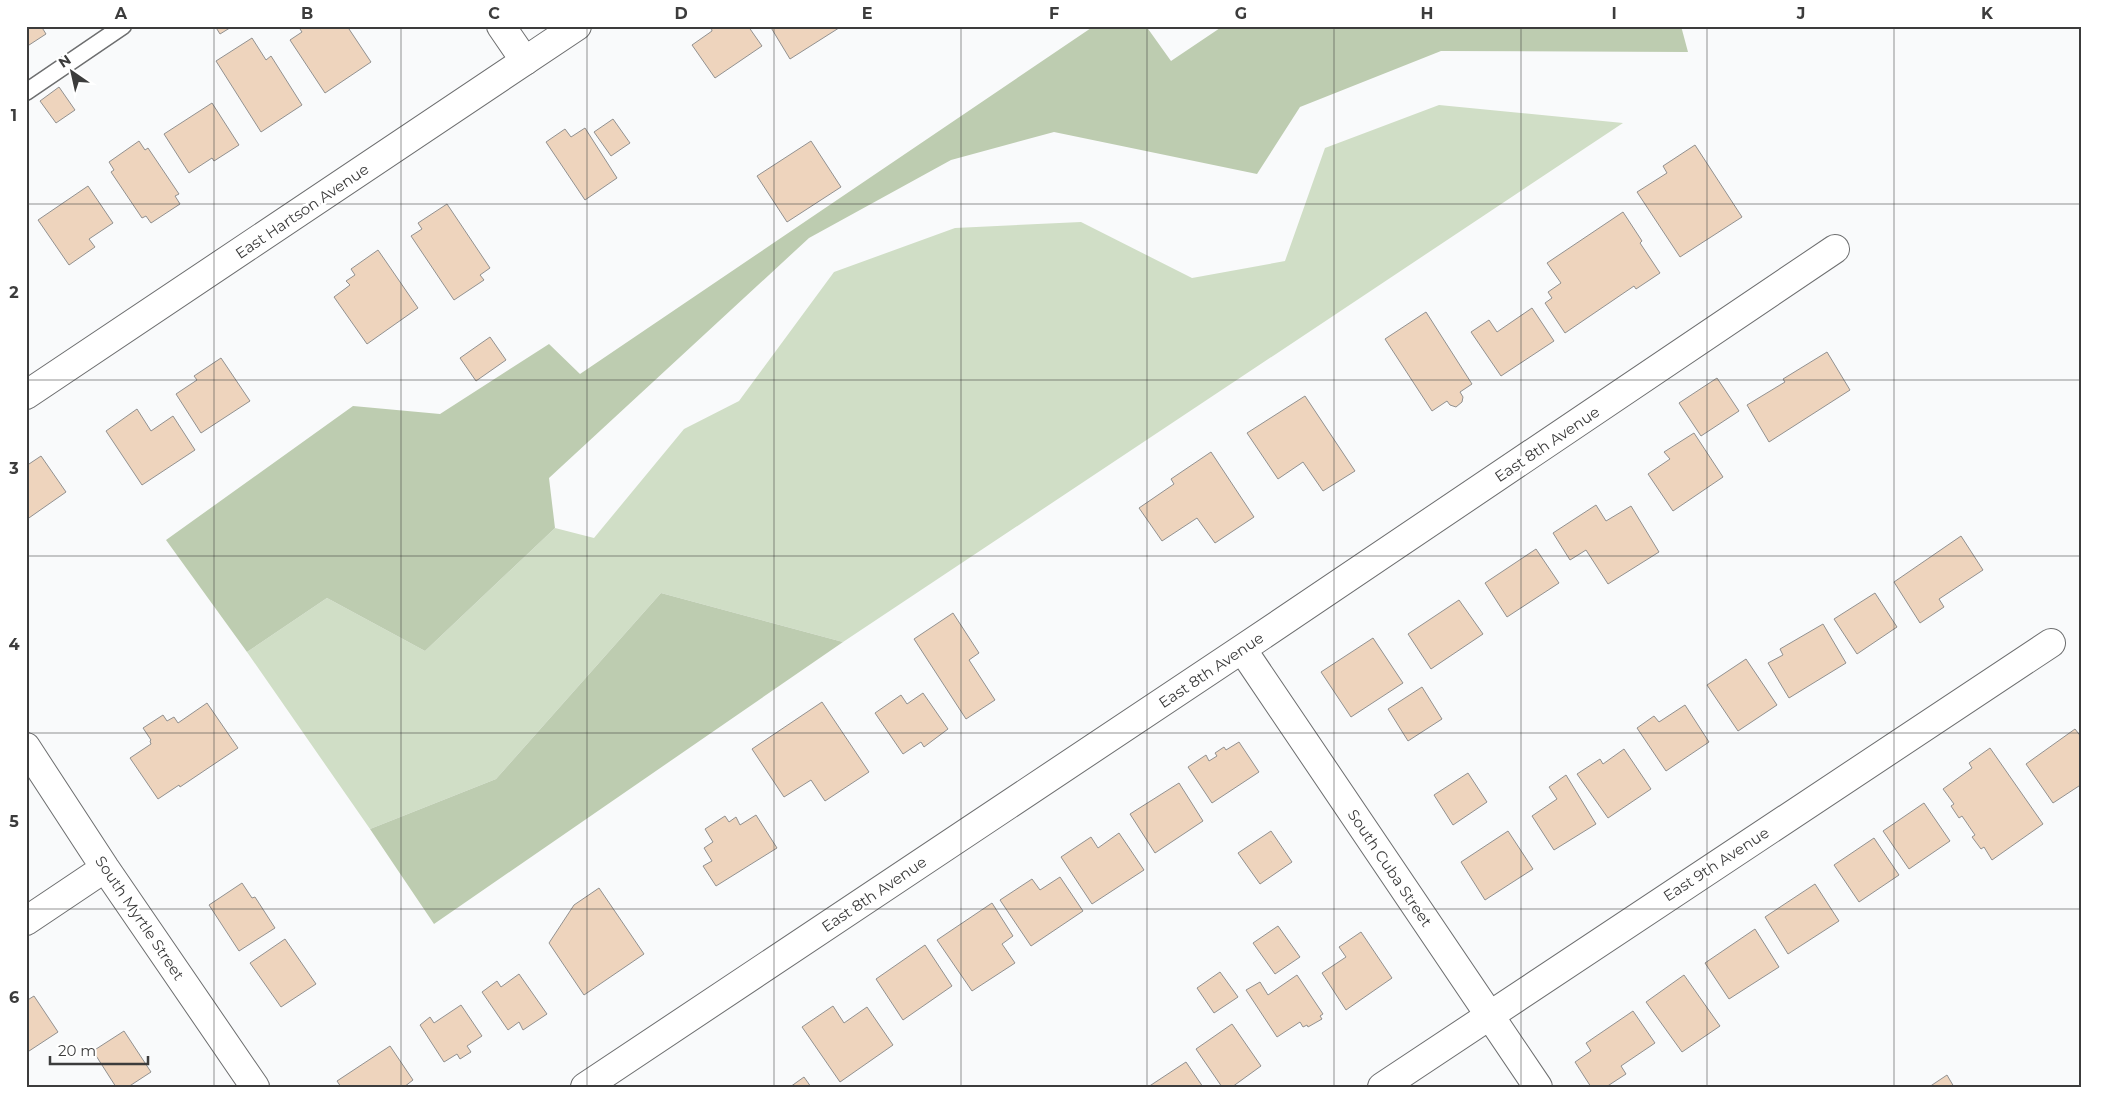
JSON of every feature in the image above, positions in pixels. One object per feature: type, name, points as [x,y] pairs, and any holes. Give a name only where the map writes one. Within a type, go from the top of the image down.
[{"type":"street","points":[[501,26],[525,62]]},
{"type":"street","name":"East Hartson Avenue","points":[[26,394],[577,26]]},
{"type":"street","name":"East 8th Avenue","points":[[585,1087],[1242,649],[1835,249]]},
{"type":"street","name":"East 9th Avenue","points":[[1382,1087],[2051,642]]},
{"type":"street","name":"South Cuba Street","points":[[1242,649],[1538,1087]]},
{"type":"street","name":"South Myrtle Street","points":[[26,748],[105,868],[255,1087]]},
{"type":"street","points":[[26,920],[105,868]]},
{"type":"lane","points":[[26,92],[123,26]]},
{"type":"green space","points":[[1094,26],[1146,26],[1171,61],[1223,26],[1681,26],[1688,52],[1441,51],[1300,107],[1257,174],[1054,132],[951,160],[809,238],[549,478],[555,528],[425,651],[327,598],[247,652],[166,540],[353,406],[440,414],[549,344],[580,374]]},
{"type":"green space","points":[[1439,105],[1623,123],[843,642],[661,593],[496,779],[370,829],[247,652],[327,598],[425,651],[555,528],[594,538],[684,429],[739,401],[834,272],[955,228],[1081,222],[1192,278],[1285,261],[1325,148]]},
{"type":"green space","points":[[661,593],[843,642],[434,924],[370,829],[496,779]]},
{"type":"building","points":[[26,26],[41,26],[46,34],[26,47]]},
{"type":"building","points":[[215,26],[233,26],[220,34]]},
{"type":"building","points":[[298,26],[347,26],[371,62],[325,93],[290,40],[302,32]]},
{"type":"building","points":[[711,26],[748,26],[762,46],[715,78],[692,45],[712,31]]},
{"type":"building","points":[[770,26],[842,26],[790,59]]},
{"type":"building","points":[[252,38],[266,60],[271,56],[302,105],[261,132],[216,61]]},
{"type":"building","points":[[59,87],[75,110],[56,123],[40,101]]},
{"type":"building","points":[[212,103],[239,145],[214,161],[212,158],[189,173],[164,134]]},
{"type":"building","points":[[613,119],[630,143],[611,156],[594,132]]},
{"type":"building","points":[[585,128],[617,178],[585,200],[546,142],[565,129],[571,137]]},
{"type":"building","points":[[139,141],[145,150],[148,148],[179,194],[175,196],[180,204],[151,223],[146,216],[142,218],[111,172],[114,170],[109,162]]},
{"type":"building","points":[[811,141],[841,187],[787,222],[757,176]]},
{"type":"building","points":[[1695,145],[1742,217],[1680,257],[1637,192],[1667,173],[1663,166]]},
{"type":"building","points":[[88,186],[113,223],[89,239],[95,247],[69,265],[38,220]]},
{"type":"building","points":[[447,204],[490,268],[480,275],[484,280],[454,300],[411,236],[422,229],[418,223]]},
{"type":"building","points":[[1623,212],[1642,241],[1640,243],[1660,273],[1636,289],[1634,286],[1565,333],[1545,303],[1552,298],[1548,292],[1561,283],[1547,263]]},
{"type":"building","points":[[378,250],[418,308],[367,344],[334,297],[350,285],[346,281],[355,275],[351,269]]},
{"type":"building","points":[[1532,308],[1554,341],[1501,376],[1471,332],[1489,320],[1497,332]]},
{"type":"building","points":[[1426,312],[1472,384],[1460,392],[1463,397],[1462,402],[1456,407],[1450,405],[1447,401],[1432,411],[1385,339]]},
{"type":"building","points":[[490,337],[506,360],[476,381],[460,358]]},
{"type":"building","points":[[1827,352],[1850,390],[1769,442],[1747,405],[1785,382],[1783,379]]},
{"type":"building","points":[[221,358],[250,401],[201,433],[176,394],[197,380],[194,376]]},
{"type":"building","points":[[1717,378],[1739,411],[1701,436],[1679,403]]},
{"type":"building","points":[[1305,396],[1355,471],[1323,491],[1303,462],[1278,479],[1247,433]]},
{"type":"building","points":[[137,409],[151,431],[173,416],[195,450],[142,485],[106,431]]},
{"type":"building","points":[[1694,433],[1723,477],[1673,511],[1648,474],[1670,459],[1664,452]]},
{"type":"building","points":[[1211,452],[1254,517],[1215,543],[1197,518],[1162,541],[1139,508],[1174,484],[1171,479]]},
{"type":"building","points":[[41,456],[66,492],[26,520],[26,466]]},
{"type":"building","points":[[1596,505],[1606,521],[1631,506],[1659,552],[1608,584],[1586,550],[1570,560],[1553,533]]},
{"type":"building","points":[[1961,536],[1983,570],[1939,599],[1944,607],[1920,623],[1894,582]]},
{"type":"building","points":[[1536,549],[1559,583],[1507,617],[1485,583]]},
{"type":"building","points":[[1875,593],[1897,627],[1857,654],[1834,619]]},
{"type":"building","points":[[1459,600],[1483,634],[1431,669],[1408,634]]},
{"type":"building","points":[[953,613],[979,653],[969,660],[995,700],[966,719],[914,639]]},
{"type":"building","points":[[1823,624],[1846,663],[1789,698],[1768,663],[1783,655],[1780,649]]},
{"type":"building","points":[[1373,638],[1403,683],[1351,717],[1321,672]]},
{"type":"building","points":[[1746,659],[1777,705],[1738,731],[1707,685]]},
{"type":"building","points":[[1422,687],[1442,719],[1408,741],[1388,709]]},
{"type":"building","points":[[923,693],[948,729],[924,747],[921,742],[903,754],[875,713],[901,695],[907,704]]},
{"type":"building","points":[[822,702],[869,772],[825,801],[811,780],[784,797],[752,749]]},
{"type":"building","points":[[207,703],[238,748],[180,787],[179,785],[158,799],[130,758],[151,744],[151,740],[143,728],[163,715],[167,721],[174,717],[178,723]]},
{"type":"building","points":[[1685,705],[1709,742],[1666,771],[1637,728],[1654,716],[1659,722]]},
{"type":"building","points":[[2075,729],[2082,738],[2082,784],[2053,803],[2026,764]]},
{"type":"building","points":[[1239,742],[1259,772],[1212,803],[1188,767],[1206,755],[1209,761],[1217,756],[1215,753],[1224,747],[1226,750]]},
{"type":"building","points":[[1990,748],[2043,824],[1992,860],[1984,847],[1981,849],[1972,837],[1975,835],[1962,816],[1959,818],[1951,806],[1954,804],[1943,789],[1972,768],[1969,763]]},
{"type":"building","points":[[1624,749],[1651,789],[1608,818],[1577,774],[1600,759],[1603,764]]},
{"type":"building","points":[[1468,773],[1487,802],[1453,825],[1434,795]]},
{"type":"building","points":[[1566,775],[1596,824],[1554,850],[1532,816],[1557,799],[1549,787]]},
{"type":"building","points":[[1179,783],[1203,821],[1155,853],[1130,814]]},
{"type":"building","points":[[1924,803],[1950,841],[1909,869],[1883,831]]},
{"type":"building","points":[[756,815],[777,848],[716,886],[703,866],[712,861],[704,848],[713,842],[705,829],[725,816],[729,822],[736,817],[740,825]]},
{"type":"building","points":[[1271,831],[1292,862],[1260,884],[1238,853]]},
{"type":"building","points":[[1508,831],[1533,869],[1485,900],[1461,862]]},
{"type":"building","points":[[1119,833],[1144,870],[1092,904],[1061,857],[1091,837],[1098,848]]},
{"type":"building","points":[[1874,838],[1899,875],[1859,902],[1834,865]]},
{"type":"building","points":[[1060,877],[1083,911],[1031,946],[1000,900],[1032,879],[1040,890]]},
{"type":"building","points":[[242,883],[252,898],[255,897],[275,928],[239,951],[209,905]]},
{"type":"building","points":[[1815,884],[1839,921],[1788,954],[1765,917]]},
{"type":"building","points":[[599,888],[644,954],[584,995],[549,943],[574,905]]},
{"type":"building","points":[[992,903],[1013,936],[1002,944],[1015,963],[972,991],[937,940]]},
{"type":"building","points":[[1278,926],[1300,957],[1275,974],[1253,943]]},
{"type":"building","points":[[1755,929],[1779,967],[1729,999],[1705,963]]},
{"type":"building","points":[[1361,932],[1392,978],[1346,1010],[1322,973],[1346,957],[1339,947]]},
{"type":"building","points":[[285,939],[316,984],[281,1007],[250,963]]},
{"type":"building","points":[[925,945],[952,986],[903,1020],[876,979]]},
{"type":"building","points":[[1220,972],[1238,997],[1214,1013],[1197,988]]},
{"type":"building","points":[[519,974],[547,1014],[523,1030],[519,1022],[508,1030],[482,992],[497,981],[501,987]]},
{"type":"building","points":[[1297,975],[1323,1014],[1320,1016],[1322,1019],[1308,1027],[1307,1025],[1303,1027],[1300,1022],[1277,1037],[1246,990],[1260,982],[1268,995]]},
{"type":"building","points":[[1684,975],[1720,1026],[1682,1052],[1646,1002]]},
{"type":"building","points":[[34,996],[58,1032],[26,1053],[26,1001]]},
{"type":"building","points":[[461,1005],[482,1036],[467,1046],[471,1052],[460,1059],[457,1054],[444,1062],[420,1025],[430,1017],[434,1023]]},
{"type":"building","points":[[833,1006],[844,1023],[867,1007],[893,1045],[840,1082],[802,1027]]},
{"type":"building","points":[[1633,1011],[1655,1043],[1621,1066],[1626,1074],[1606,1087],[1591,1087],[1575,1062],[1591,1051],[1586,1043]]},
{"type":"building","points":[[1232,1024],[1261,1066],[1232,1087],[1222,1087],[1196,1049]]},
{"type":"building","points":[[124,1031],[151,1072],[128,1087],[116,1087],[93,1051]]},
{"type":"building","points":[[390,1046],[413,1080],[404,1087],[341,1087],[337,1081]]},
{"type":"building","points":[[1186,1062],[1203,1087],[1148,1087]]},
{"type":"building","points":[[1947,1075],[1954,1087],[1929,1087]]},
{"type":"building","points":[[804,1077],[811,1087],[790,1087]]}]
